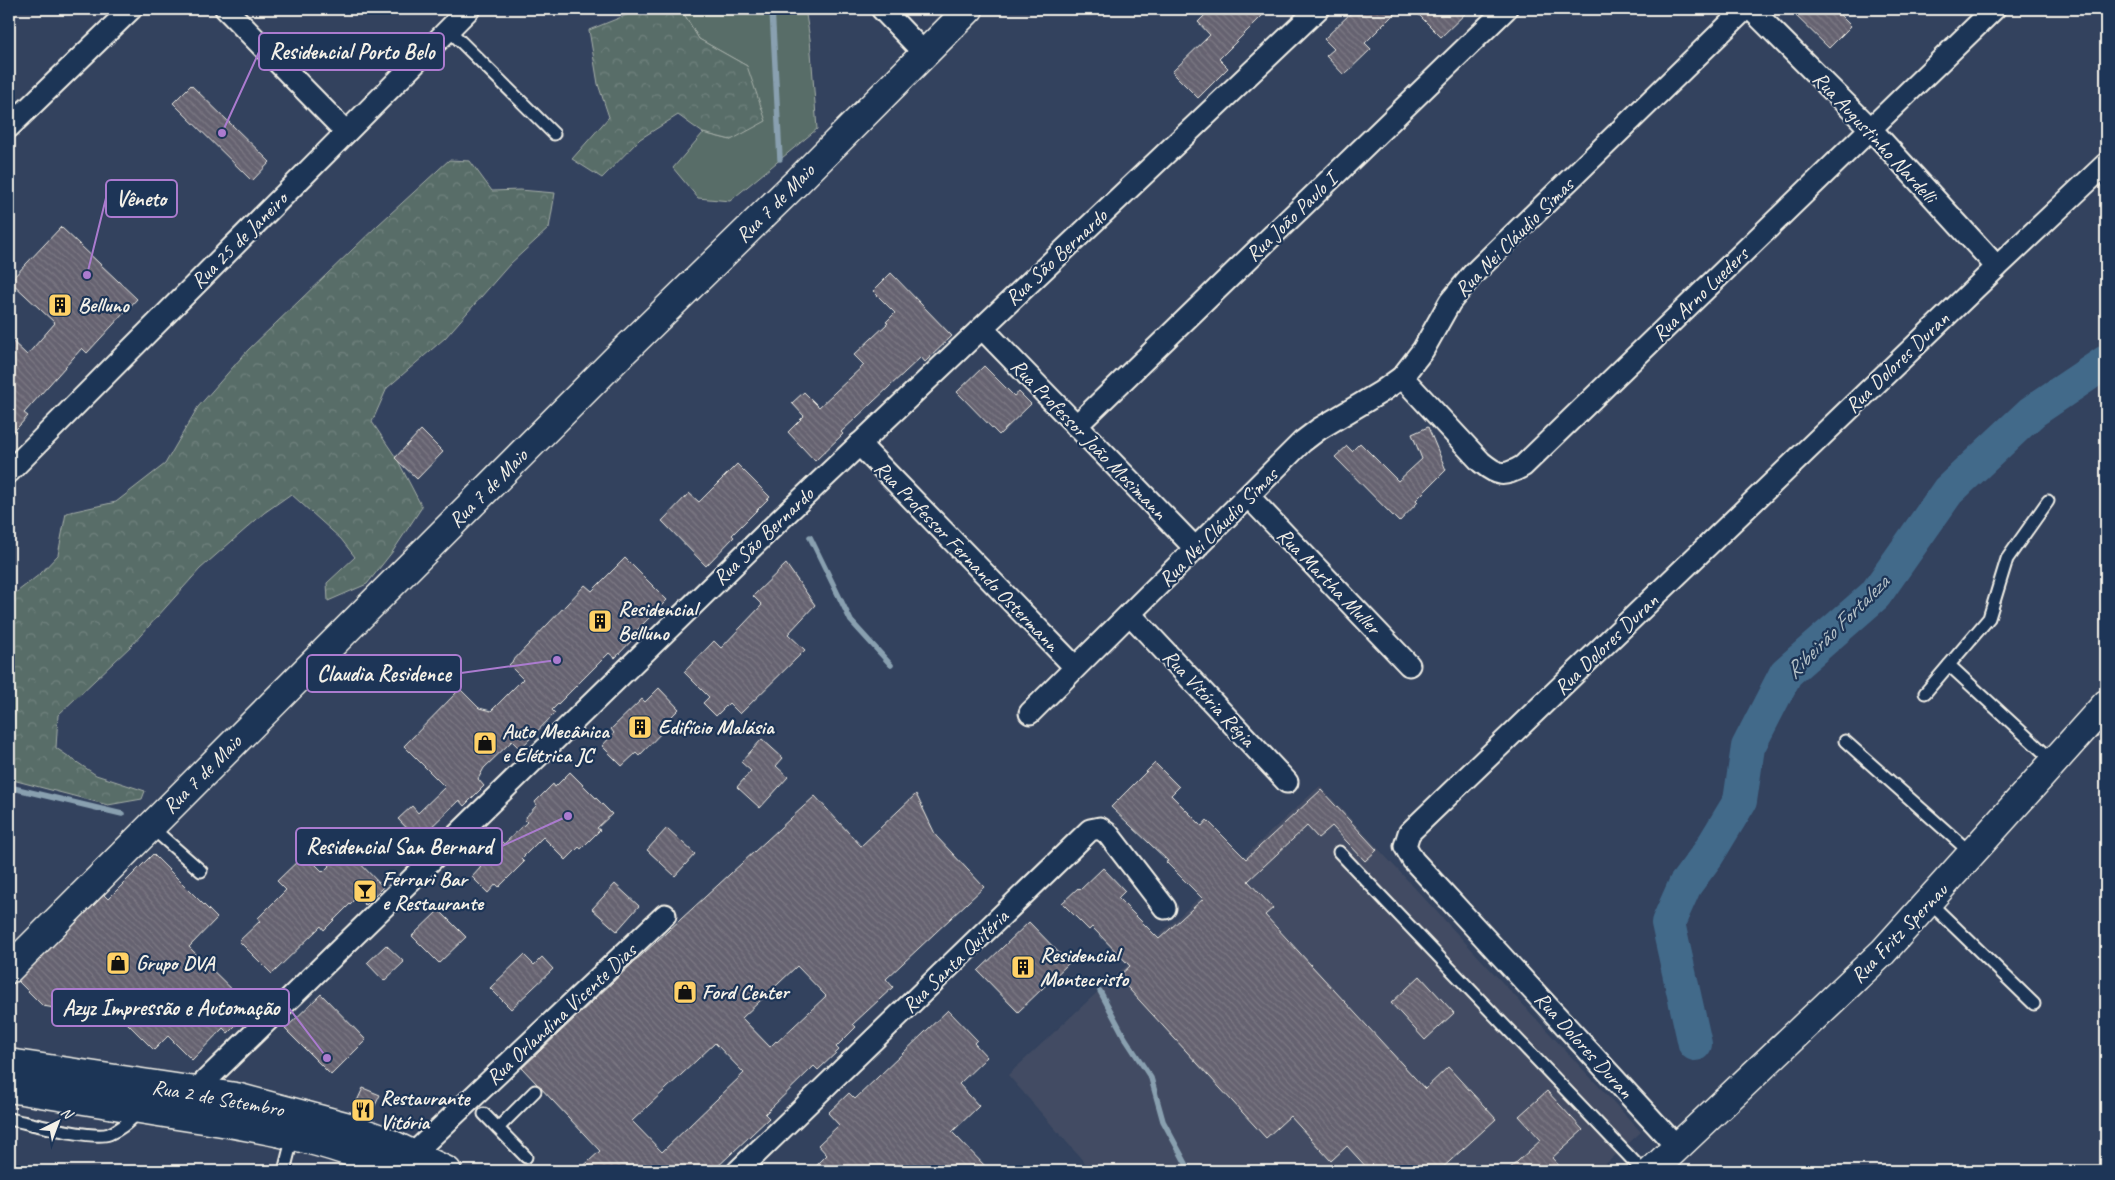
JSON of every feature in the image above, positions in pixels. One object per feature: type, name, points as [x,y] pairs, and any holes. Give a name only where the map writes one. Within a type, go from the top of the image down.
[{"type":"main road","name":"Rua 7 de Maio","points":[[9,969],[149,826],[969,9]]},
{"type":"main road","name":"Rua Fritz Spernau","points":[[1652,1171],[1883,952],[2106,704]]},
{"type":"main road","name":"Rua 2 de Setembro","points":[[9,1063],[236,1097],[345,1126],[383,1140],[405,1163]]},
{"type":"main road","name":"Rua 2 de Setembro","points":[[9,1088],[293,1136],[339,1148],[377,1162],[405,1163],[447,1171]]},
{"type":"street","points":[[9,128],[131,9]]},
{"type":"street","points":[[226,9],[346,132]]},
{"type":"street","name":"Rua 25 de Janeiro","points":[[9,472],[469,9]]},
{"type":"street","points":[[882,9],[924,53]]},
{"type":"street","name":"Rua São Bernardo","points":[[194,1092],[859,444],[1318,9]]},
{"type":"street","name":"Rua João Paulo I","points":[[1076,426],[1506,9]]},
{"type":"street","name":"Rua Nei Cláudio Simas","points":[[1030,713],[1249,497],[1302,442],[1319,429],[1381,392],[1402,377],[1423,350],[1450,302],[1473,274],[1745,9]]},
{"type":"street","name":"Rua Augustinho Nardelli","points":[[1751,9],[1870,128],[1996,267]]},
{"type":"street","name":"Rua Arno Lueders","points":[[1402,377],[1481,462],[1493,472],[1504,474],[1524,466],[1994,9]]},
{"type":"street","name":"Rua Dolores Duran","points":[[1677,1147],[1412,860],[1405,846],[1409,833],[1996,267],[2106,164]]},
{"type":"street","name":"Rua Professor João Mosimann","points":[[982,328],[1196,549]]},
{"type":"street","name":"Rua Professor Fernando Ostermann","points":[[859,444],[1075,667]]},
{"type":"street","name":"Rua Martha Muller","points":[[1249,497],[1408,665]]},
{"type":"street","name":"Rua Vitória Régia","points":[[1130,614],[1288,782]]},
{"type":"street","name":"Rua Santa Quitéria","points":[[738,1171],[1090,830],[1100,828],[1108,834],[1165,908]]},
{"type":"street","name":"Rua Orlandina Vicente Dias","points":[[405,1163],[665,915]]},
{"type":"lane","points":[[448,29],[554,134]]},
{"type":"lane","points":[[1925,693],[1989,618],[2007,559],[2048,501]]},
{"type":"lane","points":[[1949,665],[2054,762]]},
{"type":"lane","points":[[1845,741],[1972,854]]},
{"type":"lane","points":[[149,826],[201,871]]},
{"type":"lane","points":[[1339,852],[1643,1171]]},
{"type":"lane","points":[[1929,902],[2034,1004]]},
{"type":"lane","points":[[498,1128],[535,1091]]},
{"type":"lane","points":[[9,1119],[106,1135],[124,1126],[141,1109]]},
{"type":"lane","points":[[484,1114],[526,1157]]},
{"type":"lane","points":[[284,1171],[293,1136]]},
{"type":"shaded area","points":[[1320,786],[1641,1132],[1598,1171],[1313,1171],[1308,1166],[1302,1171],[1092,1171],[1008,1075]]},
{"type":"green space","points":[[634,9],[681,9],[699,39],[747,66],[766,121],[731,140],[703,133],[678,115],[640,139],[602,178],[572,159],[609,117],[598,84],[589,30],[634,12]]},
{"type":"green space","points":[[681,9],[805,9],[810,39],[817,129],[730,201],[698,198],[673,168],[703,133],[731,140],[747,66],[699,39]]},
{"type":"green space","points":[[449,160],[470,161],[492,191],[520,190],[555,193],[549,228],[510,264],[445,338],[387,388],[372,422],[397,459],[422,507],[393,551],[367,584],[328,601],[327,583],[355,557],[341,539],[291,494],[264,513],[200,569],[132,645],[58,715],[56,748],[96,775],[145,791],[142,799],[108,805],[9,779],[9,598],[40,574],[58,555],[66,513],[116,502],[165,464],[198,407],[248,350],[378,225]]},
{"type":"building","points":[[1211,9],[1269,9],[1219,59],[1228,68],[1198,98],[1172,72],[1210,35],[1198,22]]},
{"type":"building","points":[[1355,9],[1399,9],[1365,43],[1371,49],[1344,75],[1326,56],[1334,49],[1324,39]]},
{"type":"building","points":[[1413,9],[1470,9],[1441,37]]},
{"type":"building","points":[[1789,9],[1834,9],[1851,26],[1829,48]]},
{"type":"building","points":[[191,85],[270,162],[252,181],[173,103]]},
{"type":"building","points":[[61,227],[137,299],[87,353],[82,348],[24,413],[28,416],[9,437],[9,338],[27,355],[55,323],[10,281]]},
{"type":"building","points":[[891,273],[952,336],[925,362],[921,357],[841,432],[843,434],[815,461],[788,432],[804,416],[792,403],[804,392],[819,407],[864,365],[854,355],[888,323],[886,322],[895,313],[873,291]]},
{"type":"building","points":[[984,366],[1014,396],[1019,392],[1031,404],[999,435],[957,392]]},
{"type":"building","points":[[1428,427],[1446,470],[1416,500],[1418,502],[1399,522],[1335,457],[1347,446],[1352,451],[1360,443],[1398,481],[1422,459],[1412,434]]},
{"type":"building","points":[[421,430],[443,452],[417,479],[395,458]]},
{"type":"building","points":[[737,464],[770,497],[732,535],[734,537],[706,566],[662,521],[689,493],[699,502]]},
{"type":"building","points":[[625,558],[667,600],[634,633],[637,635],[615,658],[609,653],[552,710],[555,713],[520,749],[512,741],[484,768],[478,779],[484,786],[464,806],[459,800],[418,840],[398,819],[412,806],[418,813],[445,787],[404,746],[460,689],[479,708],[491,711],[523,679],[509,665],[585,585],[592,591]]},
{"type":"building","points":[[786,564],[815,605],[788,634],[805,650],[740,714],[729,703],[716,716],[703,703],[709,697],[684,672],[714,641],[721,648],[762,605],[753,596]]},
{"type":"building","name":"Edifício Malásia","points":[[659,688],[679,709],[666,722],[669,725],[639,756],[636,753],[622,766],[602,746],[614,733],[611,729],[642,699],[645,702]]},
{"type":"building","points":[[762,739],[783,758],[776,766],[788,777],[760,808],[737,787],[751,771],[741,762]]},
{"type":"building","points":[[1155,763],[1179,787],[1171,795],[1202,826],[1207,820],[1246,859],[1321,790],[1377,850],[1365,861],[1332,826],[1318,838],[1307,826],[1248,881],[1273,908],[1265,915],[1425,1089],[1448,1067],[1496,1119],[1439,1171],[1370,1171],[1347,1146],[1331,1161],[1290,1116],[1266,1138],[1118,977],[1130,966],[1092,927],[1089,930],[1062,903],[1078,888],[1080,890],[1103,868],[1125,891],[1118,898],[1159,939],[1203,899],[1166,862],[1168,861],[1111,807]]},
{"type":"building","points":[[570,772],[612,814],[597,828],[600,830],[581,849],[579,847],[566,860],[543,837],[521,859],[524,862],[499,887],[496,884],[488,893],[472,877],[481,867],[478,864],[501,841],[504,844],[527,822],[524,819],[537,805],[535,802],[553,784],[555,787]]},
{"type":"building","name":"Ford Center","points":[[916,794],[936,836],[984,887],[886,979],[893,987],[853,1024],[856,1027],[836,1047],[839,1050],[818,1070],[814,1066],[765,1114],[769,1118],[713,1171],[578,1171],[600,1151],[522,1068],[815,796],[861,846]],"holes":[[[797,966],[826,996],[770,1047],[742,1018]],[[715,1043],[744,1073],[662,1152],[632,1121]]]},
{"type":"building","points":[[667,828],[695,854],[675,876],[647,850]]},
{"type":"building","points":[[346,849],[383,887],[365,905],[357,897],[324,930],[321,926],[272,974],[239,941],[260,921],[258,918],[286,890],[277,881],[305,854],[323,872]]},
{"type":"building","name":"Grupo DVA","points":[[153,854],[217,918],[189,947],[252,1009],[228,1033],[223,1028],[192,1060],[168,1036],[154,1050],[124,1020],[43,1006],[18,981],[104,895],[108,899]]},
{"type":"building","points":[[615,884],[639,906],[617,931],[592,909]]},
{"type":"building","points":[[439,910],[466,937],[439,963],[412,936]]},
{"type":"building","name":"Residencial Montecristo","points":[[1029,922],[1069,963],[1018,1012],[978,971]]},
{"type":"building","points":[[386,945],[404,962],[384,981],[367,963]]},
{"type":"building","points":[[524,955],[534,965],[542,957],[553,969],[511,1009],[490,988]]},
{"type":"building","points":[[1420,976],[1454,1013],[1425,1040],[1391,1003]]},
{"type":"building","points":[[321,994],[366,1040],[331,1075],[285,1029]]},
{"type":"building","points":[[948,1010],[977,1040],[974,1043],[987,1057],[959,1084],[979,1106],[952,1132],[990,1171],[811,1171],[827,1155],[818,1145],[839,1125],[828,1113],[849,1093],[855,1099]]},
{"type":"building","points":[[363,1088],[380,1095],[369,1118],[352,1112]]},
{"type":"building","points":[[1547,1091],[1583,1130],[1552,1158],[1564,1171],[1507,1171],[1541,1140],[1519,1116]]},
{"type":"waterway","points":[[772,9],[780,159]]},
{"type":"waterway","name":"Ribeirão Fortaleza","points":[[1695,1044],[1668,923],[1685,885],[1708,854],[1740,801],[1748,747],[1786,673],[1875,595],[1948,491],[2032,412],[2106,362]]},
{"type":"waterway","points":[[810,537],[851,621],[891,665]]},
{"type":"waterway","points":[[9,787],[122,814]]},
{"type":"waterway","points":[[1100,991],[1125,1038],[1151,1078],[1163,1121],[1190,1171]]},
{"type":"place","name":"Residencial Porto Belo","points":[[222,133]]},
{"type":"place","name":"Vêneto","points":[[87,275]]},
{"type":"place","name":"Belluno","points":[[60,305]]},
{"type":"place","name":"Residencial Belluno","points":[[600,621]]},
{"type":"place","name":"Claudia Residence","points":[[557,660]]},
{"type":"place","name":"Edifício Malásia","points":[[640,727]]},
{"type":"place","name":"Auto Mecânica e Elétrica JC","points":[[485,743]]},
{"type":"place","name":"Residencial San Bernard","points":[[568,816]]},
{"type":"place","name":"Ferrari Bar e Restaurante","points":[[365,891]]},
{"type":"place","name":"Grupo DVA","points":[[118,963]]},
{"type":"place","name":"Residencial Montecristo","points":[[1023,967]]},
{"type":"place","name":"Ford Center","points":[[685,992]]},
{"type":"place","name":"Azyz Impressão e Automação","points":[[327,1058]]},
{"type":"place","name":"Restaurante Vitória","points":[[363,1110]]}]
